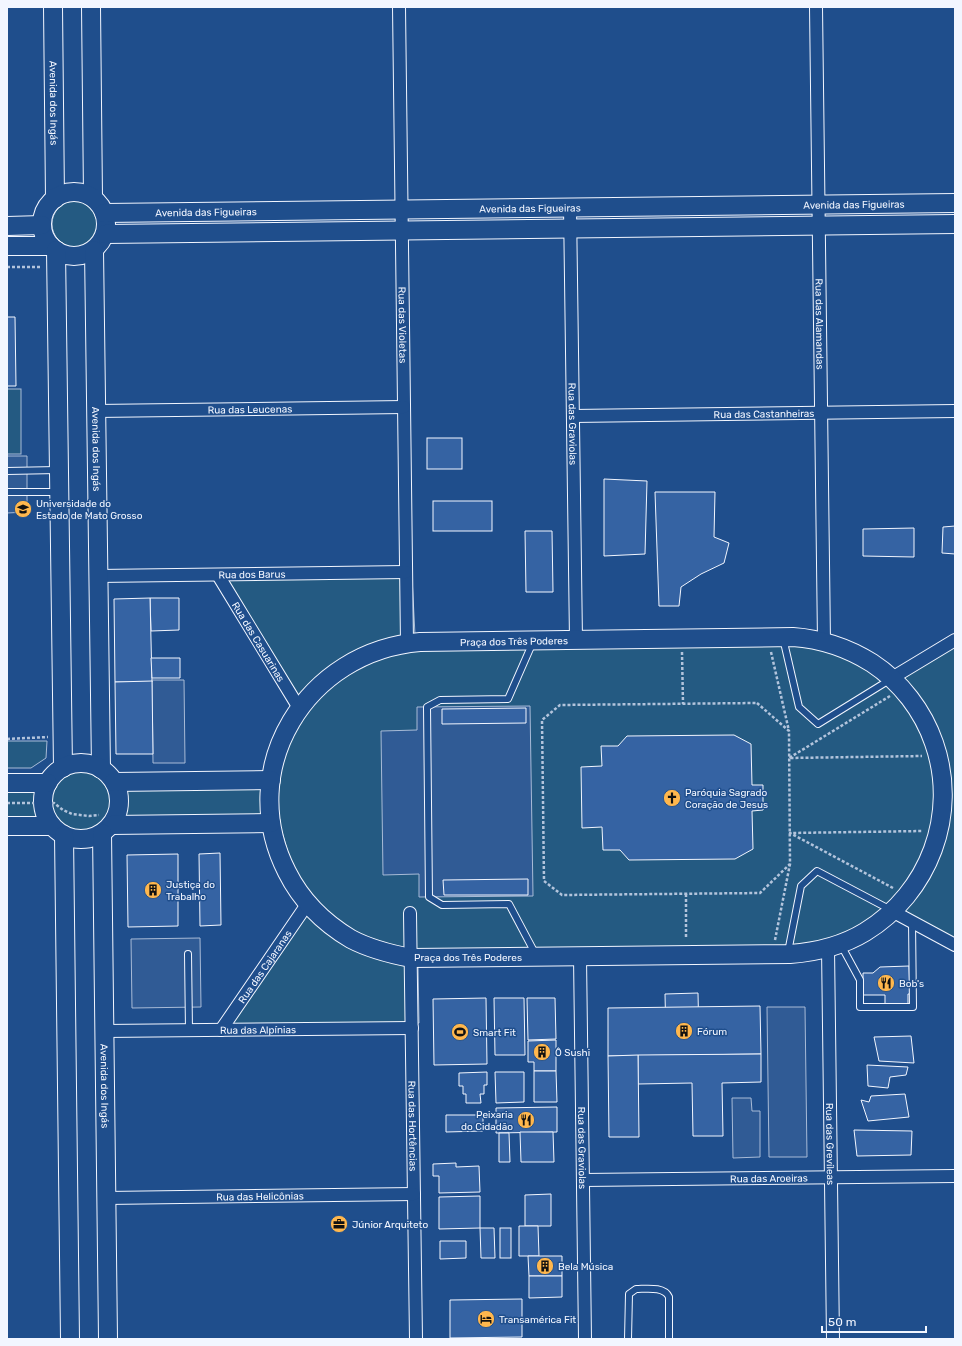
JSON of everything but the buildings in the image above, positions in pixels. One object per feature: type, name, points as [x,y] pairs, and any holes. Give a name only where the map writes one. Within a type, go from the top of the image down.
[{"type":"street","name":"Avenida dos Ingás","points":[[53,7],[56,199]]},
{"type":"street","points":[[91,7],[93,198]]},
{"type":"street","name":"Rua das Violetas","points":[[399,7],[407,643]]},
{"type":"street","name":"Rua das Alamandas","points":[[816,7],[824,642]]},
{"type":"street","points":[[66,193],[83,193],[93,198],[98,202],[104,213],[107,224],[102,241],[94,250],[82,255],[65,255],[53,248],[46,240],[43,232],[43,216],[47,208],[56,199],[66,193]]},
{"type":"street","name":"Avenida das Figueiras","points":[[104,213],[955,202]]},
{"type":"street","name":"Rua das Graviolas","points":[[570,207],[576,640]]},
{"type":"street","name":"Avenida das Figueiras","points":[[105,234],[955,224]]},
{"type":"street","points":[[7,226],[42,225]]},
{"type":"street","points":[[7,246],[53,248]]},
{"type":"street","points":[[53,248],[59,470],[63,768]]},
{"type":"street","name":"Avenida dos Ingás","points":[[94,250],[101,768]]},
{"type":"street","name":"Rua das Leucenas","points":[[96,411],[404,407]]},
{"type":"street","name":"Rua das Castanheiras","points":[[573,416],[955,411]]},
{"type":"street","name":"Rua dos Barus","points":[[98,576],[406,572]]},
{"type":"street","name":"Rua das Casuarinas","points":[[218,575],[299,708]]},
{"type":"street","name":"Praça dos Três Poderes","points":[[776,637],[803,638],[824,642],[844,648],[863,657],[880,668],[897,684],[922,715],[945,766],[944,794],[946,820],[923,874],[907,896],[892,911],[865,932],[834,946],[806,953],[780,954],[411,958],[389,954],[370,948],[351,939],[334,928],[308,904],[292,882],[283,863],[276,844],[271,823],[270,803],[274,761],[281,742],[299,708],[315,689],[331,675],[348,664],[373,652],[386,647],[407,643],[534,640],[776,637]]},
{"type":"street","points":[[897,684],[955,640]]},
{"type":"street","points":[[7,826],[58,830],[77,839],[92,837],[106,829],[118,811],[119,804],[117,788],[109,775],[101,768],[90,764],[76,763],[56,772],[44,791],[44,812],[58,830],[70,1339]]},
{"type":"street","points":[[114,782],[271,780]]},
{"type":"street","points":[[7,784],[48,783]]},
{"type":"street","points":[[106,829],[271,823]]},
{"type":"street","name":"Avenida dos Ingás","points":[[106,829],[104,1032],[108,1339]]},
{"type":"street","name":"Rua das Cajaranas","points":[[221,1030],[308,904]]},
{"type":"street","points":[[892,911],[955,945]]},
{"type":"street","name":"Rua das Hortências","points":[[410,913],[416,1339]]},
{"type":"street","name":"Rua das Grevíleas","points":[[833,1339],[831,1177],[834,946]]},
{"type":"street","name":"Rua das Graviolas","points":[[580,957],[585,1339]]},
{"type":"street","name":"Rua das Alpínias","points":[[104,1032],[412,1028]]},
{"type":"street","name":"Rua das Aroeiras","points":[[583,1180],[955,1176]]},
{"type":"street","name":"Rua das Helicônias","points":[[106,1198],[414,1194]]},
{"type":"lane","points":[[7,471],[59,470]]},
{"type":"lane","points":[[7,492],[59,492]]},
{"type":"lane","points":[[776,637],[799,707],[818,724],[897,684]]},
{"type":"lane","points":[[534,640],[508,699],[440,700],[427,707],[429,897],[442,904],[509,904],[538,957]]},
{"type":"lane","points":[[780,954],[801,886],[817,871],[892,911]]},
{"type":"lane","points":[[834,946],[860,980],[860,1007],[913,1007],[912,922]]},
{"type":"lane","points":[[188,954],[189,1030]]},
{"type":"lane","points":[[628,1339],[629,1294],[636,1289],[662,1290],[666,1292],[669,1297],[669,1339]]},
{"type":"path","points":[[776,637],[789,731],[790,864],[780,954]]},
{"type":"path","points":[[682,639],[683,704]]},
{"type":"path","points":[[789,758],[897,684]]},
{"type":"path","points":[[789,731],[757,703],[560,705],[542,720],[544,881],[562,896],[760,893],[790,864]]},
{"type":"path","points":[[7,739],[62,737]]},
{"type":"path","points":[[789,758],[945,766]]},
{"type":"path","points":[[7,803],[43,803]]},
{"type":"path","points":[[790,833],[946,820]]},
{"type":"path","points":[[790,833],[907,896]]},
{"type":"path","points":[[686,894],[686,955]]},
{"type":"shaded area","points":[[70,201],[80,201],[88,205],[94,211],[98,219],[98,229],[94,237],[88,243],[80,247],[70,247],[62,243],[56,237],[52,229],[52,219],[56,211],[62,205]]},
{"type":"shaded area","points":[[7,389],[21,389],[21,454],[7,454]]},
{"type":"shaded area","points":[[7,456],[27,456],[27,512],[7,513]]},
{"type":"shaded area","points":[[412,577],[415,635],[382,641],[350,654],[322,673],[298,697],[226,579]]},
{"type":"shaded area","points":[[802,645],[841,655],[876,675],[904,703],[923,735],[934,774],[934,814],[924,853],[905,886],[877,915],[843,935],[804,945],[424,951],[391,947],[355,932],[338,921],[310,894],[290,860],[279,821],[278,784],[288,745],[307,711],[336,682],[370,661],[409,650]]},
{"type":"shaded area","points":[[955,646],[955,939],[903,912],[930,877],[939,858],[949,822],[948,764],[938,729],[903,678]]},
{"type":"shaded area","points":[[152,680],[184,680],[185,763],[153,763]]},
{"type":"shaded area","points":[[530,706],[533,896],[419,897],[419,874],[383,875],[381,731],[417,730],[417,707]]},
{"type":"shaded area","points":[[7,741],[47,741],[46,758],[31,768],[7,768]]},
{"type":"shaded area","points":[[81,770],[93,773],[103,779],[109,789],[112,801],[109,813],[103,823],[93,829],[81,832],[69,829],[59,823],[53,813],[50,801],[53,789],[59,779],[69,773]]},
{"type":"shaded area","points":[[262,788],[263,815],[124,817],[127,803],[125,790]]},
{"type":"shaded area","points":[[7,791],[36,791],[35,806],[38,818],[7,818]]},
{"type":"shaded area","points":[[307,914],[418,966],[419,1023],[230,1025]]},
{"type":"shaded area","points":[[200,938],[201,1007],[132,1008],[131,939]]},
{"type":"shaded area","points":[[767,1007],[805,1007],[807,1157],[769,1157]]},
{"type":"shaded area","points":[[732,1098],[751,1098],[752,1111],[760,1111],[760,1157],[733,1158]]},
{"type":"place","name":"Universidade do Estado de Mato Grosso","points":[[23,509]]},
{"type":"place","name":"Paróquia Sagrado Coração de Jesus","points":[[672,798]]},
{"type":"place","name":"Justiça do Trabalho","points":[[153,890]]},
{"type":"place","name":"Bob's","points":[[886,983]]},
{"type":"place","name":"Fórum","points":[[684,1031]]},
{"type":"place","name":"Smart Fit","points":[[460,1032]]},
{"type":"place","name":"Ô Sushi","points":[[542,1052]]},
{"type":"place","name":"Peixaria do Cidadão","points":[[526,1120]]},
{"type":"place","name":"Júnior Arquiteto","points":[[339,1224]]},
{"type":"place","name":"Bela Música","points":[[545,1266]]},
{"type":"place","name":"Transamérica Fit","points":[[486,1319]]}]
